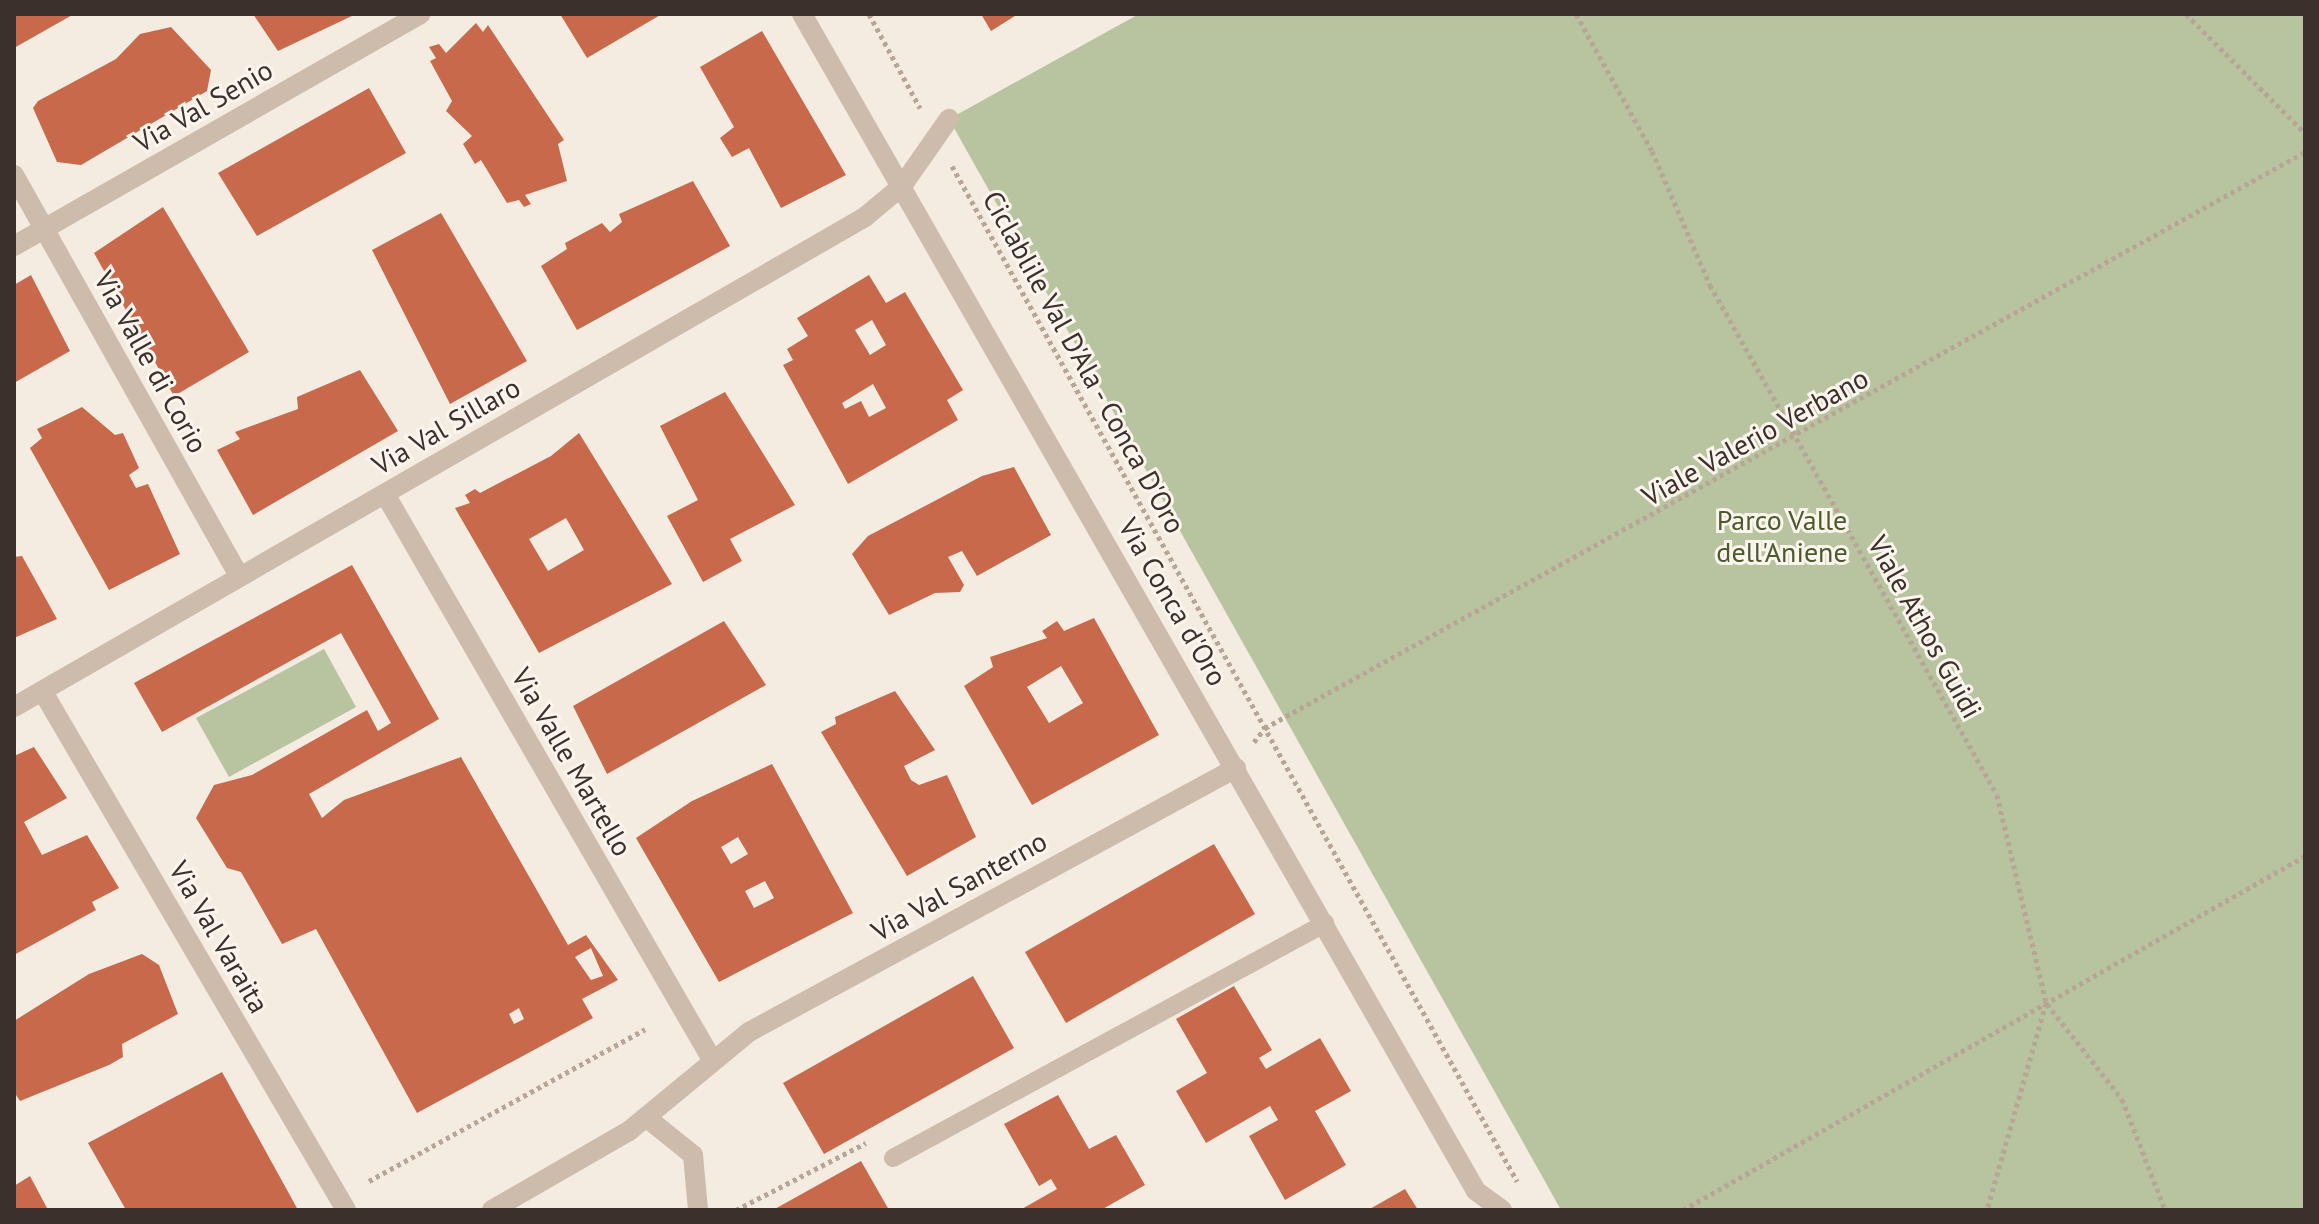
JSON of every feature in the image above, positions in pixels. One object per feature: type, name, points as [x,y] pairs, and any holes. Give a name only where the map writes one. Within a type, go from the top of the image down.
[{"type":"street","name":"Via Val Senio","points":[[14,246],[420,14]]},
{"type":"street","name":"Via Conca d'Oro","points":[[802,14],[1325,923],[1480,1201],[1502,1210]]},
{"type":"street","name":"Via Val Sillaro","points":[[14,707],[865,217],[902,186],[949,119]]},
{"type":"street","name":"Via Valle di Corio","points":[[14,175],[239,576]]},
{"type":"street","name":"Via Valle Martello","points":[[385,494],[711,1058]]},
{"type":"street","name":"Via Val Varaita","points":[[43,692],[346,1210]]},
{"type":"street","name":"Via Val Santerno","points":[[492,1210],[647,1118],[711,1058],[1236,768]]},
{"type":"street","points":[[647,1118],[693,1155],[698,1210]]},
{"type":"lane","points":[[893,1158],[1325,923]]},
{"type":"path","name":"Ciclablile Val D'Ala - Conca D'Oro","points":[[869,14],[1525,1196]]},
{"type":"path","name":"Viale Athos Guidi","points":[[1576,14],[1795,438],[1997,795],[2046,1003],[1987,1210]]},
{"type":"path","points":[[2186,14],[2305,133]]},
{"type":"path","name":"Viale Valerio Verbano","points":[[1236,768],[1265,728],[1795,438],[2305,152]]},
{"type":"path","points":[[1683,1210],[2305,856]]},
{"type":"path","points":[[2046,1003],[2122,1099],[2165,1210]]},
{"type":"path","points":[[369,1181],[645,1029]]},
{"type":"path","points":[[736,1210],[852,1151]]},
{"type":"green space","name":"Parco Valle dell'Aniene","points":[[1139,14],[2305,14],[2305,1210],[1561,1210],[949,119]]},
{"type":"green space","points":[[324,649],[356,707],[229,777],[196,718]]},
{"type":"building","points":[[14,14],[74,14],[14,48]]},
{"type":"building","points":[[253,14],[356,14],[278,51]]},
{"type":"building","points":[[560,14],[662,14],[587,58]]},
{"type":"building","points":[[981,14],[1018,14],[991,31]]},
{"type":"building","points":[[476,23],[483,32],[488,25],[564,140],[558,144],[567,181],[525,195],[531,204],[524,207],[519,200],[507,203],[481,160],[475,164],[463,144],[472,136],[446,111],[452,101],[430,61],[436,58],[429,47],[439,44],[446,53]]},
{"type":"building","points":[[171,27],[211,70],[207,91],[81,165],[57,162],[33,108],[38,101],[116,59],[140,34]]},
{"type":"building","points":[[762,31],[846,175],[781,208],[749,148],[732,157],[720,138],[734,127],[700,67]]},
{"type":"building","points":[[369,88],[406,153],[257,236],[218,173]]},
{"type":"building","points":[[693,181],[730,246],[577,330],[541,266],[567,249],[565,243],[602,223],[610,232],[622,222],[619,214]]},
{"type":"building","points":[[163,207],[249,352],[174,396],[94,253]]},
{"type":"building","points":[[441,213],[527,361],[450,404],[372,250]]},
{"type":"building","points":[[31,275],[70,351],[14,383],[14,285]]},
{"type":"building","points":[[869,275],[886,303],[905,292],[963,390],[947,400],[958,420],[848,484],[783,365],[793,360],[787,349],[808,336],[797,318]],"holes":[[[872,320],[886,345],[870,355],[855,330]],[[873,384],[886,408],[869,417],[861,401],[845,409],[842,403]]]},
{"type":"building","points":[[360,370],[398,431],[253,515],[217,450],[240,439],[235,432],[298,409],[297,397]]},
{"type":"building","points":[[725,392],[795,505],[730,539],[742,561],[703,582],[667,516],[698,500],[660,426]]},
{"type":"building","points":[[82,407],[115,435],[123,433],[139,468],[129,475],[136,488],[148,484],[180,554],[109,590],[30,448],[42,438],[37,429]]},
{"type":"building","points":[[579,433],[672,584],[539,653],[455,508],[470,503],[465,495],[475,489],[480,493],[551,456]],"holes":[[[566,518],[584,550],[548,571],[529,539]]]},
{"type":"building","points":[[1014,467],[1051,535],[977,576],[962,551],[948,557],[964,585],[960,592],[935,593],[889,615],[852,554],[868,536],[982,476]]},
{"type":"building","points":[[22,556],[57,619],[14,638],[14,557]]},
{"type":"building","points":[[352,565],[439,719],[309,794],[322,818],[344,800],[461,757],[568,945],[586,935],[618,980],[582,999],[593,1018],[417,1113],[316,929],[282,944],[241,872],[227,868],[196,818],[214,785],[252,775],[367,710],[378,731],[391,723],[341,633],[162,732],[134,683]],"holes":[[[591,948],[603,976],[591,980],[575,957]],[[519,1008],[524,1019],[514,1024],[509,1014]]]},
{"type":"building","points":[[1094,618],[1159,735],[1032,805],[964,686],[993,667],[990,657],[1047,638],[1042,631],[1057,621],[1064,631]],"holes":[[[1061,666],[1083,703],[1049,723],[1027,687]]]},
{"type":"building","points":[[724,621],[766,685],[607,774],[573,706]]},
{"type":"building","points":[[895,691],[935,750],[904,766],[911,780],[919,785],[947,775],[976,837],[907,876],[821,732],[836,724],[835,717]]},
{"type":"building","points":[[34,747],[67,798],[24,822],[42,855],[87,835],[119,888],[92,902],[96,910],[14,955],[14,756]]},
{"type":"building","points":[[772,764],[853,913],[719,982],[636,838],[692,801]],"holes":[[[738,837],[748,854],[731,864],[721,847]],[[765,881],[774,898],[754,908],[745,891]]]},
{"type":"building","points":[[1214,844],[1255,914],[1066,1023],[1025,952]]},
{"type":"building","points":[[142,954],[159,965],[178,1014],[122,1044],[123,1057],[109,1065],[20,1101],[14,1092],[14,1021],[89,974]]},
{"type":"building","points":[[973,976],[1014,1048],[824,1154],[783,1083]]},
{"type":"building","points":[[1234,986],[1272,1050],[1259,1058],[1266,1069],[1320,1038],[1351,1091],[1315,1111],[1346,1165],[1285,1200],[1249,1136],[1278,1120],[1270,1106],[1206,1143],[1176,1091],[1207,1073],[1176,1019]]},
{"type":"building","points":[[222,1072],[298,1210],[126,1210],[88,1143]]},
{"type":"building","points":[[1058,1095],[1089,1149],[1116,1135],[1145,1185],[1101,1210],[1020,1210],[1057,1189],[1051,1179],[1039,1186],[1004,1124]]},
{"type":"building","points":[[861,1161],[889,1210],[773,1210]]},
{"type":"building","points":[[30,1176],[48,1210],[14,1210],[14,1186]]},
{"type":"building","points":[[1405,1189],[1418,1210],[1368,1210]]}]
